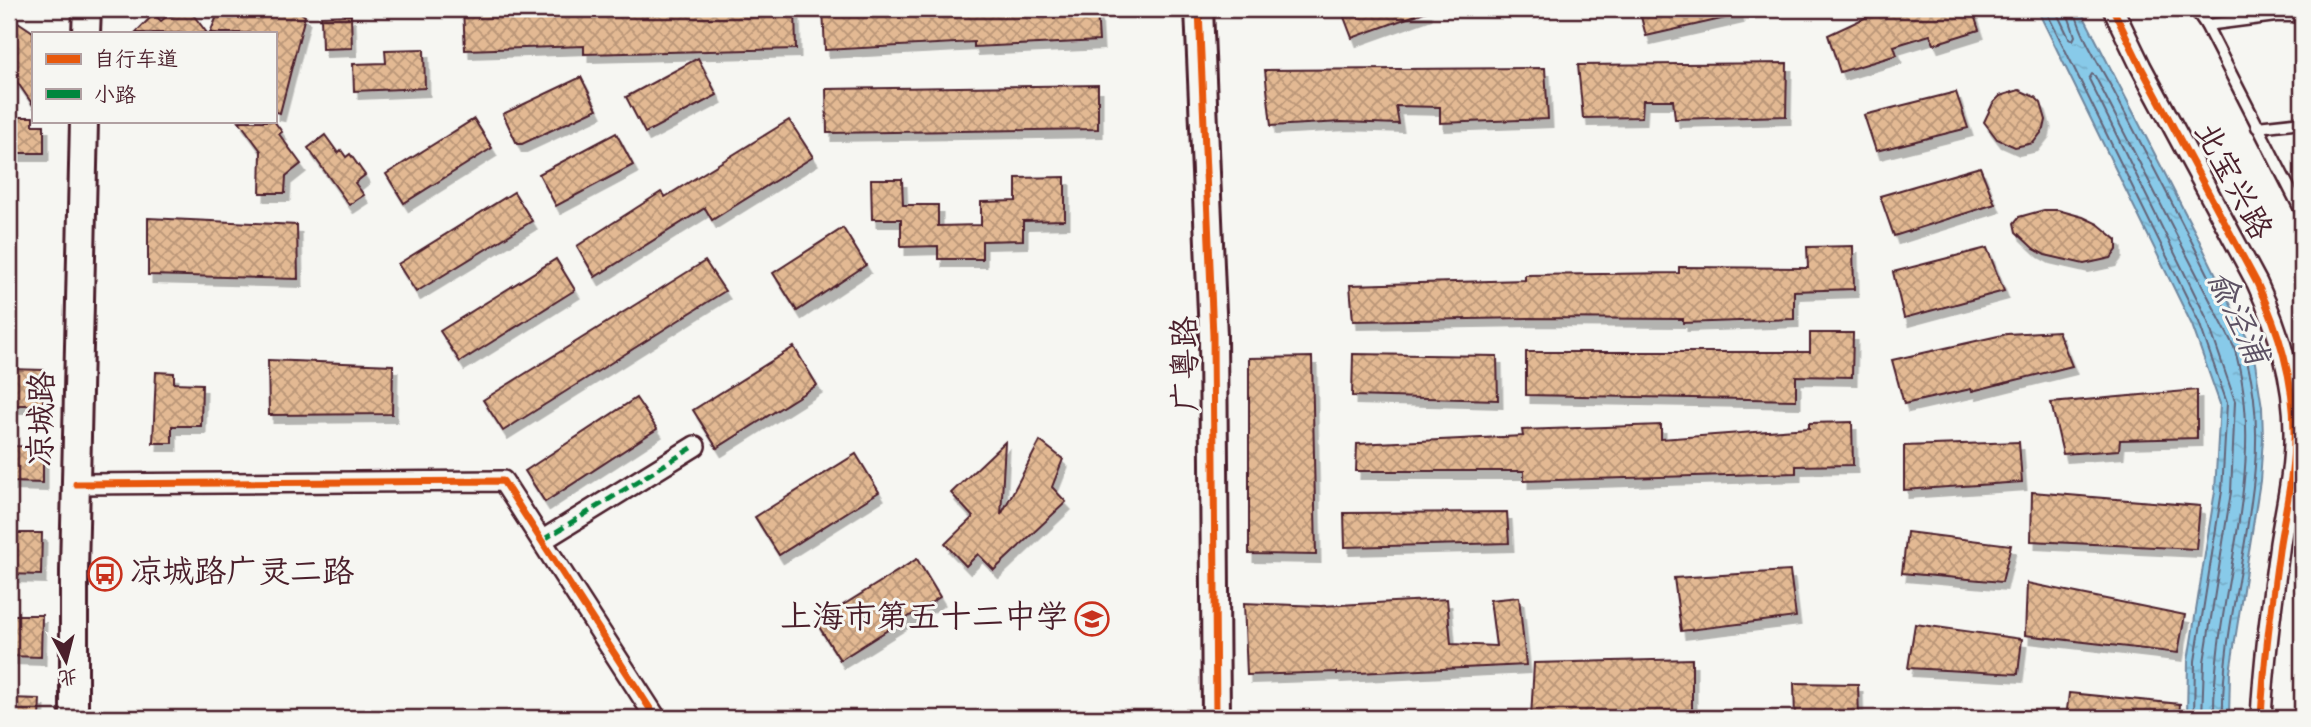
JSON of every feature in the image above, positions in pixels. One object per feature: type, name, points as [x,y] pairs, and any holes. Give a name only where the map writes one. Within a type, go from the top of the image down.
[{"type":"main road","points":[[86,32],[87,9]]},
{"type":"main road","name":"广粤路","points":[[1199,9],[1213,336],[1216,718]]},
{"type":"main road","name":"凉城路","points":[[75,718],[76,484],[84,122]]},
{"type":"street","name":"北宝兴路","points":[[2113,9],[2257,283],[2295,362],[2293,454],[2268,626],[2261,718]]},
{"type":"street","points":[[543,540],[695,446]]},
{"type":"street","points":[[76,484],[503,481],[656,718]]},
{"type":"lane","points":[[2195,9],[2206,25],[2302,213]]},
{"type":"lane","points":[[2206,25],[2276,16],[2302,16]]},
{"type":"lane","points":[[2257,127],[2302,122]]},
{"type":"water","name":"俞泾浦","points":[[2037,9],[2080,9],[2196,234],[2249,342],[2255,363],[2262,407],[2260,481],[2230,672],[2229,718],[2187,718],[2188,661],[2215,491],[2220,404],[2192,325]]},
{"type":"building","points":[[463,9],[795,9],[796,49],[584,54],[584,46],[465,50]]},
{"type":"building","points":[[823,9],[1097,9],[1099,41],[974,47],[974,42],[825,50]]},
{"type":"building","points":[[1341,9],[1427,9],[1427,11],[1352,38]]},
{"type":"building","points":[[1639,9],[1738,9],[1739,15],[1646,36]]},
{"type":"building","points":[[1884,9],[1972,9],[1979,30],[1934,44],[1930,35],[1894,46],[1897,55],[1840,72],[1828,35]]},
{"type":"building","points":[[298,11],[305,16],[280,113],[276,112],[276,32],[210,32],[217,16]]},
{"type":"building","points":[[191,12],[206,32],[136,32],[154,14],[161,21],[166,17]]},
{"type":"building","points":[[351,15],[352,48],[322,49],[321,16]]},
{"type":"building","points":[[9,16],[33,32],[32,104],[9,70]]},
{"type":"building","points":[[424,49],[425,88],[354,91],[353,64],[386,63],[385,50]]},
{"type":"building","points":[[698,58],[717,95],[645,133],[626,97]]},
{"type":"building","points":[[1787,63],[1786,116],[1675,119],[1673,100],[1643,100],[1642,117],[1583,118],[1578,65]]},
{"type":"building","points":[[1545,68],[1548,119],[1440,123],[1440,107],[1396,106],[1399,124],[1342,122],[1271,126],[1265,70]]},
{"type":"building","points":[[581,77],[597,109],[517,144],[503,114]]},
{"type":"building","points":[[1098,85],[1098,129],[827,133],[826,89]]},
{"type":"building","points":[[2019,90],[2035,97],[2041,103],[2046,120],[2044,129],[2033,143],[2015,147],[1997,139],[1984,122],[1993,103],[2000,96]]},
{"type":"building","points":[[1956,92],[1968,128],[1876,151],[1864,115]]},
{"type":"building","points":[[9,117],[32,117],[33,125],[44,125],[44,153],[9,153]]},
{"type":"building","points":[[474,119],[492,148],[404,203],[386,174]]},
{"type":"building","points":[[789,120],[813,157],[712,220],[705,208],[595,277],[577,246],[661,192],[665,197]]},
{"type":"building","points":[[240,122],[275,122],[282,132],[279,134],[301,164],[286,176],[285,193],[260,193],[261,151]]},
{"type":"building","points":[[616,133],[633,165],[556,206],[539,174]]},
{"type":"building","points":[[325,135],[338,153],[341,150],[346,157],[350,154],[365,175],[355,183],[364,195],[349,205],[308,148]]},
{"type":"building","points":[[1980,167],[1995,204],[1894,236],[1880,196]]},
{"type":"building","points":[[1065,177],[1065,220],[1023,221],[1023,240],[982,241],[982,259],[938,259],[938,246],[901,247],[901,219],[872,219],[871,179],[902,179],[903,205],[938,205],[938,226],[981,225],[981,202],[1016,201],[1016,178]]},
{"type":"building","points":[[514,192],[532,221],[416,292],[398,264]]},
{"type":"building","points":[[2044,210],[2058,210],[2098,224],[2117,240],[2117,250],[2111,258],[2084,264],[2045,255],[2034,249],[2016,232],[2014,223],[2019,217]]},
{"type":"building","points":[[148,218],[297,225],[298,279],[148,275]]},
{"type":"building","points":[[843,228],[866,265],[797,311],[773,273]]},
{"type":"building","points":[[1853,246],[1854,289],[1794,291],[1794,319],[1683,323],[1683,319],[1527,318],[1353,321],[1350,285],[1525,280],[1525,275],[1679,273],[1679,267],[1808,268],[1807,247]]},
{"type":"building","points":[[1987,248],[2004,291],[1904,318],[1893,272]]},
{"type":"building","points":[[556,259],[575,290],[460,362],[440,331]]},
{"type":"building","points":[[705,261],[725,291],[503,431],[483,400]]},
{"type":"building","points":[[2058,331],[2072,366],[1972,391],[1971,389],[1904,404],[1892,360],[2007,334]]},
{"type":"building","points":[[1810,333],[1853,333],[1852,377],[1796,376],[1796,400],[1526,395],[1526,352],[1810,352]]},
{"type":"building","points":[[794,347],[817,385],[717,448],[693,410]]},
{"type":"building","points":[[1353,354],[1497,356],[1498,400],[1352,396]]},
{"type":"building","points":[[1312,357],[1316,555],[1249,554],[1249,358]]},
{"type":"building","points":[[268,360],[393,365],[392,414],[269,415]]},
{"type":"building","points":[[9,369],[44,370],[43,405],[9,405]]},
{"type":"building","points":[[156,372],[174,373],[174,383],[202,384],[201,426],[172,426],[172,443],[153,443]]},
{"type":"building","points":[[2197,390],[2197,438],[2120,440],[2119,450],[2063,454],[2051,403]]},
{"type":"building","points":[[636,398],[657,429],[545,502],[525,471]]},
{"type":"building","points":[[1852,422],[1853,465],[1796,466],[1796,473],[1524,481],[1524,471],[1356,471],[1357,444],[1523,436],[1522,430],[1661,425],[1661,439],[1809,428],[1809,423]]},
{"type":"building","points":[[1040,441],[1063,459],[1052,487],[1066,502],[994,570],[978,554],[966,566],[945,544],[973,517],[951,493],[1005,442],[1001,515]]},
{"type":"building","points":[[2019,442],[2022,482],[1904,490],[1904,446]]},
{"type":"building","points":[[9,446],[43,447],[43,483],[9,482]]},
{"type":"building","points":[[856,454],[879,492],[779,555],[755,517]]},
{"type":"building","points":[[2032,492],[2200,506],[2196,549],[2031,541]]},
{"type":"building","points":[[1507,512],[1509,543],[1345,547],[1344,513]]},
{"type":"building","points":[[1907,532],[2011,545],[2002,582],[1902,573]]},
{"type":"building","points":[[9,533],[42,533],[41,575],[9,574]]},
{"type":"building","points":[[917,559],[940,597],[840,660],[816,622]]},
{"type":"building","points":[[1790,571],[1796,617],[1681,631],[1674,578]]},
{"type":"building","points":[[2027,583],[2185,615],[2178,653],[2025,635]]},
{"type":"building","points":[[1519,597],[1526,665],[1337,674],[1247,675],[1244,603],[1321,606],[1447,599],[1451,644],[1496,646],[1490,600]]},
{"type":"building","points":[[9,615],[42,615],[41,657],[9,656]]},
{"type":"building","points":[[1915,624],[2022,639],[2018,674],[1908,668]]},
{"type":"building","points":[[1692,659],[1692,718],[1531,718],[1534,663]]},
{"type":"building","points":[[1794,683],[1858,684],[1859,718],[1795,718]]},
{"type":"building","points":[[2069,693],[2180,704],[2179,718],[2066,718]]},
{"type":"building","points":[[9,698],[40,699],[39,718],[9,718]]},
{"type":"marked path","points":[[543,540],[695,446]]},
{"type":"cycle path","points":[[1199,9],[1213,336],[1216,718]]},
{"type":"cycle path","points":[[2113,9],[2141,67],[2257,283],[2272,319],[2288,374],[2293,412],[2293,460],[2271,609],[2261,718]]},
{"type":"cycle path","points":[[76,484],[503,481],[656,718]]},
{"type":"place","name":"凉城路广灵二路","points":[[105,574]]},
{"type":"place","name":"上海市第五十二中学","points":[[1092,619]]}]
